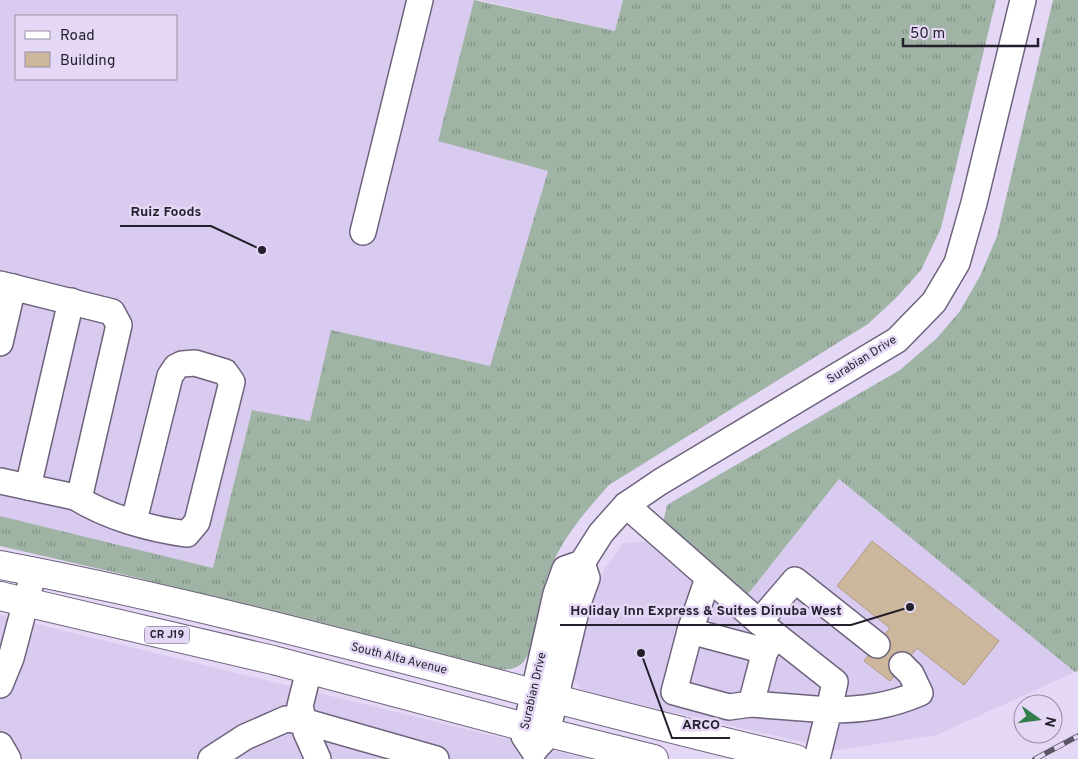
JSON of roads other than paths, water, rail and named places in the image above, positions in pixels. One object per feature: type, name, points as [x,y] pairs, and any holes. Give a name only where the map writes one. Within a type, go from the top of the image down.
[{"type":"main road","name":"South Alta Avenue","points":[[0,565],[34,571],[242,619],[796,759]]},
{"type":"main road","name":"CR J19","points":[[0,596],[218,646],[309,670],[534,742],[654,759]]},
{"type":"street","points":[[363,232],[420,0]]},
{"type":"street","name":"Surabian Drive","points":[[534,742],[544,696],[556,594],[565,570],[582,563],[601,533],[626,506],[660,482],[897,340],[934,302],[956,262],[974,203],[1024,0]]},
{"type":"street","points":[[0,342],[7,286],[112,312],[118,325],[81,490],[75,497]]},
{"type":"street","points":[[28,487],[71,301]]},
{"type":"street","points":[[0,481],[75,497],[93,508],[134,521],[187,534],[197,522],[232,382],[225,372],[195,363],[182,364],[176,367],[170,376],[134,521]]},
{"type":"street","points":[[626,506],[708,578],[767,636],[835,682],[817,759]]},
{"type":"street","points":[[0,685],[11,658],[34,571]]},
{"type":"street","points":[[708,578],[690,631],[674,692],[729,707],[751,704],[829,710],[861,710],[886,706],[920,692],[911,674],[902,665]]},
{"type":"street","points":[[751,704],[767,636],[795,580],[876,645]]},
{"type":"street","points":[[690,631],[767,636]]},
{"type":"street","points":[[309,670],[300,706],[303,721],[318,759]]},
{"type":"street","points":[[211,759],[245,738],[286,719],[303,721],[436,759]]},
{"type":"street","points":[[0,745],[8,759]]},
{"type":"railway","points":[[1035,759],[1078,736]]},
{"type":"place","name":"Ruiz Foods","points":[[262,250]]},
{"type":"place","name":"Holiday Inn Express & Suites Dinuba West","points":[[910,607]]},
{"type":"place","name":"ARCO","points":[[641,653]]}]
